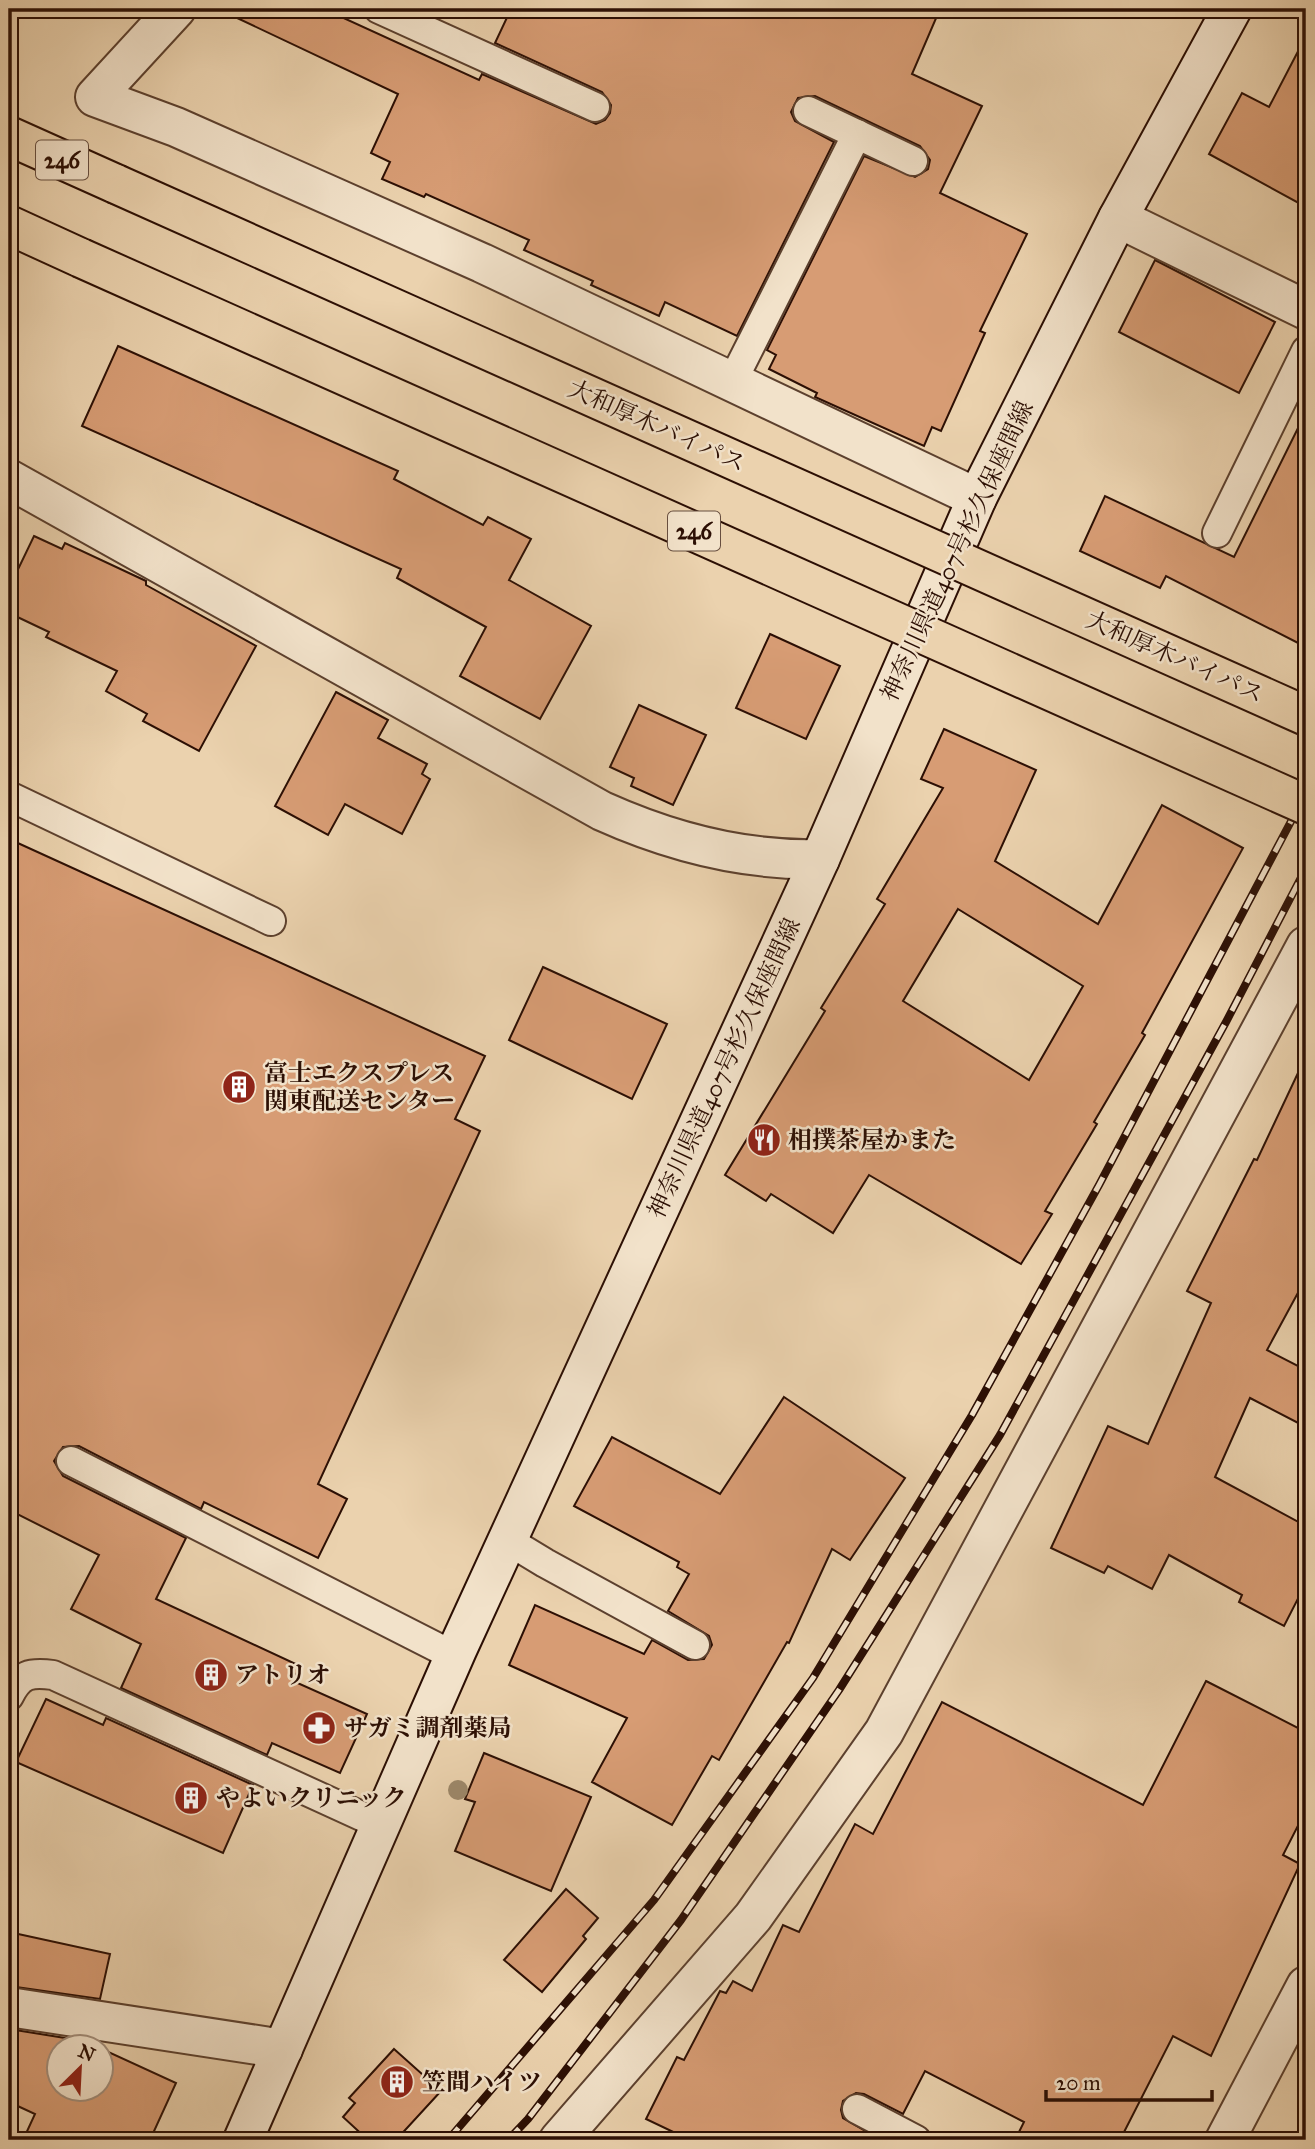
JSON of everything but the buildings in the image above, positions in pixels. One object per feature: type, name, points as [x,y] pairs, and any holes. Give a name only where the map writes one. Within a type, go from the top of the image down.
[{"type":"highway","name":"大和厚木バイパス","points":[[9,136],[1306,716]]},
{"type":"highway","name":"246","points":[[9,225],[1306,805]]},
{"type":"street","points":[[176,9],[95,97],[176,127],[482,263],[977,498]]},
{"type":"street","name":"神奈川県道407号杉久保座間線","points":[[243,2140],[454,1656],[820,859],[977,498],[1118,218],[1232,9]]},
{"type":"street","points":[[1118,218],[1306,310]]},
{"type":"street","points":[[9,479],[602,811],[637,827],[706,847],[777,860],[820,859]]},
{"type":"street","points":[[559,2140],[753,1917],[884,1732],[1306,946]]},
{"type":"street","points":[[1226,2140],[1306,1986]]},
{"type":"street","points":[[9,2007],[283,2049]]},
{"type":"lane","points":[[379,9],[595,107]]},
{"type":"lane","points":[[808,111],[913,161]]},
{"type":"lane","points":[[732,382],[857,134]]},
{"type":"lane","points":[[1217,533],[1306,351]]},
{"type":"lane","points":[[9,796],[271,921]]},
{"type":"lane","points":[[71,1461],[454,1656]]},
{"type":"lane","points":[[508,1540],[695,1645]]},
{"type":"lane","points":[[9,1696],[17,1681],[31,1672],[53,1675],[381,1825]]},
{"type":"lane","points":[[857,2109],[916,2140]]},
{"type":"railway","points":[[448,2140],[654,1900],[813,1678],[972,1415],[1099,1185],[1306,793]]},
{"type":"railway","points":[[508,2140],[528,2119],[681,1920],[839,1690],[1000,1435],[1226,1022],[1306,868]]},
{"type":"place","name":"富士エクスプレス 関東配送センター","points":[[239,1087]]},
{"type":"place","name":"相撲茶屋かまた","points":[[764,1140]]},
{"type":"place","name":"アトリオ","points":[[211,1675]]},
{"type":"place","name":"サガミ調剤薬局","points":[[319,1728]]},
{"type":"place","name":"やよいクリニック","points":[[191,1798]]},
{"type":"place","name":"笠間ハイツ","points":[[397,2082]]}]
